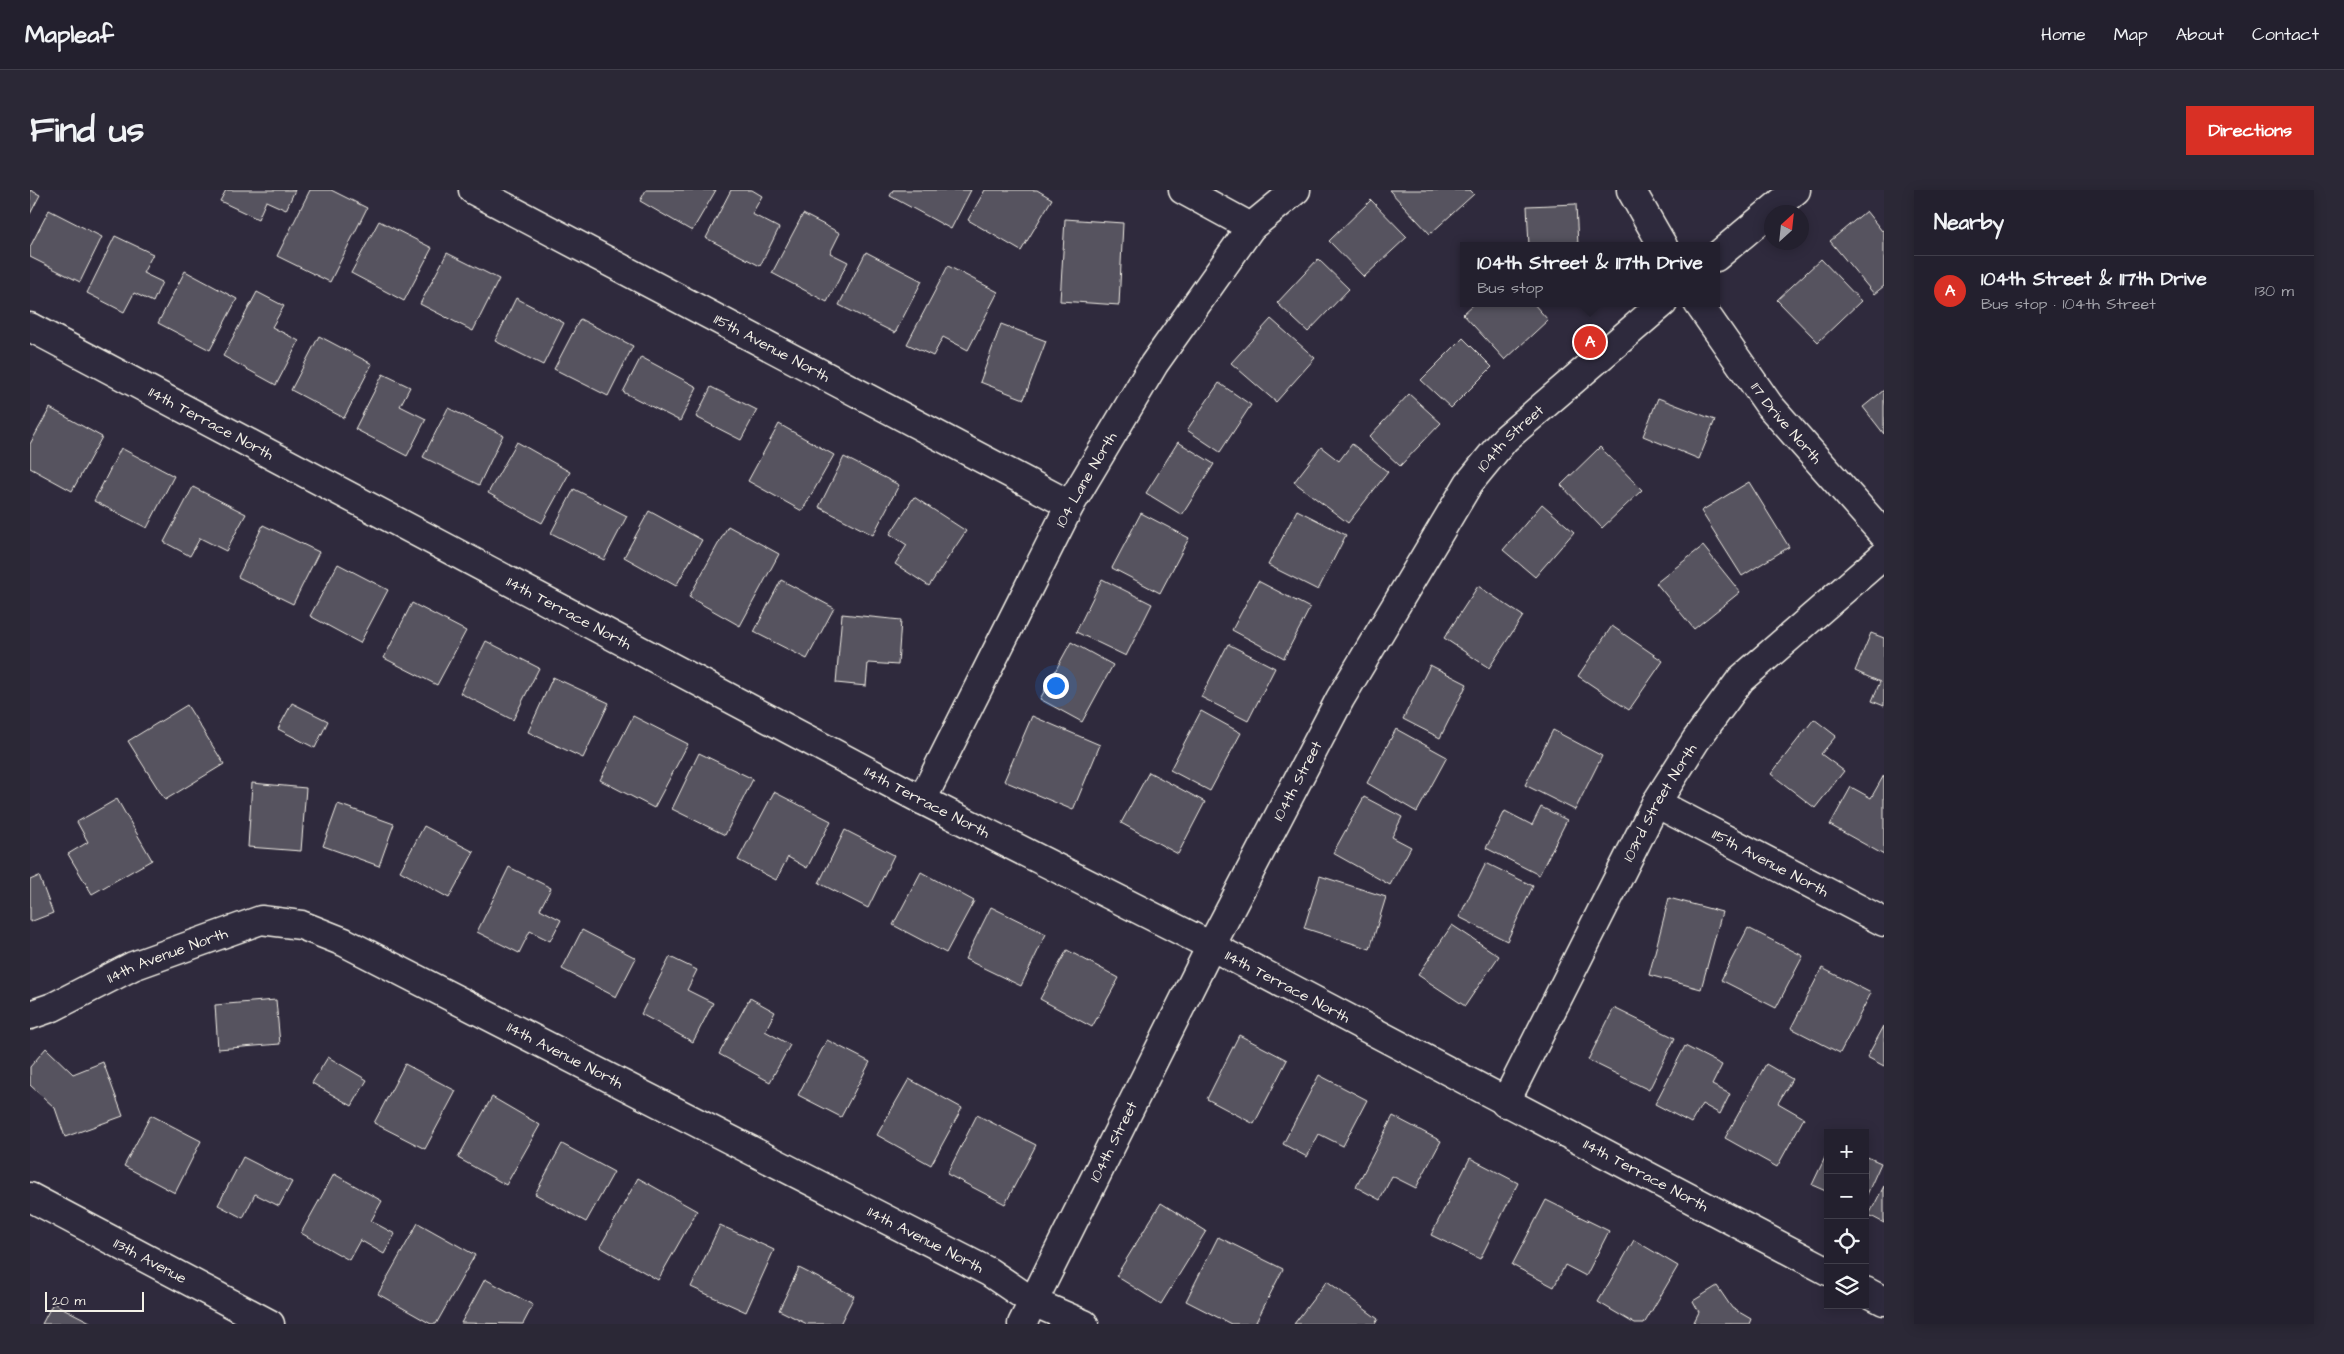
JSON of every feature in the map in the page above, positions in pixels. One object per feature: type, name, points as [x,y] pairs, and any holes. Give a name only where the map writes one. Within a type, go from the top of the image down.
[{"type":"street","name":"115th Avenue North","points":[[473,190],[1070,505]]},
{"type":"street","points":[[1183,190],[1251,227]]},
{"type":"street","name":"104 Lane North","points":[[922,800],[1070,505],[1154,364],[1251,227],[1296,190]]},
{"type":"street","points":[[1632,190],[1661,242]]},
{"type":"street","points":[[1720,255],[1796,190]]},
{"type":"street","name":"104th Street","points":[[1027,1313],[1211,946],[1340,699],[1469,483],[1505,439],[1658,307]]},
{"type":"street","name":"117 Drive North","points":[[1701,307],[1769,405],[1884,535]]},
{"type":"street","name":"114th Terrace North","points":[[30,327],[922,800],[1211,946],[1505,1103],[1824,1269]]},
{"type":"street","name":"103rd Street North","points":[[1505,1103],[1656,803],[1696,740],[1741,678],[1884,555]]},
{"type":"street","name":"115th Avenue North","points":[[1656,803],[1884,922]]},
{"type":"street","name":"114th Avenue North","points":[[30,1015],[53,1007],[133,966],[261,920],[301,926],[344,942],[989,1272],[1027,1313],[1084,1324]]},
{"type":"street","name":"113th Avenue","points":[[30,1197],[270,1324]]},
{"type":"street","points":[[1869,1293],[1884,1301]]},
{"type":"building","points":[[30,190],[40,195],[30,214]]},
{"type":"building","points":[[226,190],[295,190],[286,210],[266,201],[258,219],[220,201]]},
{"type":"building","points":[[310,190],[331,190],[367,208],[330,282],[277,256]]},
{"type":"building","points":[[646,190],[716,190],[692,231],[640,201]]},
{"type":"building","points":[[731,190],[752,190],[762,196],[752,214],[779,228],[760,266],[706,238]]},
{"type":"building","points":[[893,190],[971,190],[951,229],[890,196]]},
{"type":"building","points":[[985,190],[1037,190],[1052,199],[1021,251],[968,220]]},
{"type":"building","points":[[1389,190],[1470,190],[1474,194],[1430,234]]},
{"type":"building","points":[[1371,200],[1407,237],[1364,277],[1329,241]]},
{"type":"building","points":[[1576,204],[1578,242],[1529,242],[1527,206]]},
{"type":"building","points":[[49,210],[102,237],[80,282],[30,257],[30,247]]},
{"type":"building","points":[[1866,211],[1882,231],[1884,230],[1884,286],[1874,294],[1830,241]]},
{"type":"building","points":[[803,214],[840,233],[830,253],[848,262],[827,302],[772,273]]},
{"type":"building","points":[[1065,219],[1123,223],[1119,305],[1060,301]]},
{"type":"building","points":[[379,221],[432,248],[404,301],[351,273]]},
{"type":"building","points":[[115,236],[153,254],[143,273],[162,282],[153,302],[134,293],[124,312],[87,293]]},
{"type":"building","points":[[866,252],[922,281],[895,333],[839,305]]},
{"type":"building","points":[[447,253],[499,279],[473,331],[420,304]]},
{"type":"building","points":[[1318,259],[1349,289],[1308,332],[1277,303]]},
{"type":"building","points":[[1821,259],[1861,301],[1818,342],[1777,300]]},
{"type":"building","points":[[948,266],[998,292],[968,350],[943,337],[933,356],[907,344]]},
{"type":"building","points":[[185,271],[237,299],[210,350],[158,323]]},
{"type":"building","points":[[257,292],[284,306],[272,327],[299,341],[276,385],[223,356]]},
{"type":"building","points":[[516,298],[564,323],[543,365],[495,341]]},
{"type":"building","points":[[1471,307],[1537,307],[1548,320],[1505,360],[1463,314]]},
{"type":"building","points":[[580,319],[633,346],[608,396],[554,369]]},
{"type":"building","points":[[1271,319],[1315,358],[1276,402],[1231,363]]},
{"type":"building","points":[[1001,324],[1046,341],[1024,399],[980,382]]},
{"type":"building","points":[[319,336],[372,364],[344,418],[291,390]]},
{"type":"building","points":[[1463,338],[1492,367],[1451,408],[1421,380]]},
{"type":"building","points":[[641,357],[697,387],[680,421],[623,392]]},
{"type":"building","points":[[383,374],[410,387],[400,406],[426,419],[407,456],[355,429]]},
{"type":"building","points":[[1219,383],[1251,405],[1220,452],[1187,430]]},
{"type":"building","points":[[711,387],[757,410],[741,440],[696,417]]},
{"type":"building","points":[[1884,390],[1884,434],[1863,407]]},
{"type":"building","points":[[1409,394],[1441,423],[1400,466],[1369,437]]},
{"type":"building","points":[[1658,398],[1715,420],[1699,459],[1643,436]]},
{"type":"building","points":[[50,408],[102,437],[72,491],[30,468],[30,444]]},
{"type":"building","points":[[448,408],[503,435],[479,485],[423,457]]},
{"type":"building","points":[[779,424],[834,455],[802,511],[748,481]]},
{"type":"building","points":[[517,442],[570,472],[542,523],[488,493]]},
{"type":"building","points":[[1178,442],[1214,464],[1182,515],[1146,493]]},
{"type":"building","points":[[1352,444],[1388,472],[1348,523],[1294,482],[1321,447],[1339,461]]},
{"type":"building","points":[[1600,447],[1642,490],[1602,528],[1561,485]]},
{"type":"building","points":[[121,448],[174,476],[147,528],[94,501]]},
{"type":"building","points":[[844,457],[899,485],[873,535],[819,507]]},
{"type":"building","points":[[1749,482],[1789,547],[1742,576],[1701,511]]},
{"type":"building","points":[[193,487],[246,514],[226,551],[200,538],[190,556],[164,542]]},
{"type":"building","points":[[574,489],[627,516],[604,560],[551,533]]},
{"type":"building","points":[[914,497],[966,531],[929,586],[895,564],[907,545],[890,534]]},
{"type":"building","points":[[1542,504],[1574,532],[1535,577],[1503,550]]},
{"type":"building","points":[[1297,510],[1346,535],[1318,590],[1268,565]]},
{"type":"building","points":[[649,511],[702,540],[676,586],[624,557]]},
{"type":"building","points":[[1141,513],[1189,538],[1160,593],[1112,568]]},
{"type":"building","points":[[263,525],[319,552],[293,604],[238,577]]},
{"type":"building","points":[[728,526],[779,554],[740,626],[689,597]]},
{"type":"building","points":[[1703,546],[1740,592],[1694,629],[1656,583]]},
{"type":"building","points":[[338,564],[388,590],[360,643],[310,616]]},
{"type":"building","points":[[1102,579],[1152,604],[1126,656],[1076,632]]},
{"type":"building","points":[[781,580],[834,608],[807,659],[754,632]]},
{"type":"building","points":[[1258,581],[1310,608],[1284,658],[1232,630]]},
{"type":"building","points":[[1478,586],[1523,616],[1489,668],[1444,638]]},
{"type":"building","points":[[412,603],[466,631],[437,685],[384,658]]},
{"type":"building","points":[[842,614],[901,620],[898,665],[868,663],[866,686],[836,683]]},
{"type":"building","points":[[1612,626],[1663,661],[1629,710],[1578,676]]},
{"type":"building","points":[[1871,633],[1884,638],[1884,706],[1872,701],[1880,682],[1855,671]]},
{"type":"building","points":[[486,641],[539,668],[513,720],[460,693]]},
{"type":"building","points":[[1071,642],[1113,665],[1082,722],[1040,699]]},
{"type":"building","points":[[1228,644],[1275,668],[1248,721],[1201,697]]},
{"type":"building","points":[[1430,665],[1467,684],[1440,738],[1403,719]]},
{"type":"building","points":[[553,677],[609,703],[583,758],[528,732]]},
{"type":"building","points":[[292,703],[328,721],[315,748],[278,729]]},
{"type":"building","points":[[187,705],[224,764],[165,800],[128,741]]},
{"type":"building","points":[[1201,711],[1241,733],[1210,791],[1170,770]]},
{"type":"building","points":[[633,716],[688,744],[654,808],[600,780]]},
{"type":"building","points":[[1032,716],[1100,745],[1073,810],[1004,781]]},
{"type":"building","points":[[1814,719],[1836,736],[1821,754],[1844,771],[1815,808],[1771,774]]},
{"type":"building","points":[[1396,729],[1447,757],[1417,812],[1367,783]]},
{"type":"building","points":[[1553,730],[1602,756],[1575,810],[1525,785]]},
{"type":"building","points":[[699,753],[753,779],[725,835],[672,809]]},
{"type":"building","points":[[1149,772],[1205,802],[1178,854],[1121,823]]},
{"type":"building","points":[[1884,775],[1884,855],[1830,825],[1851,787],[1871,798]]},
{"type":"building","points":[[252,783],[306,788],[301,851],[248,847]]},
{"type":"building","points":[[774,792],[831,821],[807,868],[788,857],[776,880],[738,860]]},
{"type":"building","points":[[1364,797],[1402,817],[1392,837],[1411,847],[1390,885],[1333,853]]},
{"type":"building","points":[[117,799],[152,860],[92,894],[68,854],[88,842],[77,822]]},
{"type":"building","points":[[338,804],[394,824],[379,866],[323,846]]},
{"type":"building","points":[[1541,807],[1567,820],[1539,875],[1486,848],[1505,811],[1532,825]]},
{"type":"building","points":[[424,826],[474,852],[449,898],[400,871]]},
{"type":"building","points":[[845,830],[894,855],[868,908],[819,883]]},
{"type":"building","points":[[1486,863],[1533,886],[1507,941],[1459,917]]},
{"type":"building","points":[[509,867],[551,888],[540,909],[561,920],[550,941],[530,931],[519,953],[477,932]]},
{"type":"building","points":[[921,872],[974,901],[946,953],[893,925]]},
{"type":"building","points":[[39,876],[53,913],[30,922],[30,880]]},
{"type":"building","points":[[1320,876],[1386,897],[1370,949],[1304,928]]},
{"type":"building","points":[[1669,898],[1722,912],[1701,989],[1649,975]]},
{"type":"building","points":[[991,907],[1046,934],[1021,986],[965,959]]},
{"type":"building","points":[[1452,925],[1499,956],[1465,1006],[1418,975]]},
{"type":"building","points":[[1748,928],[1803,956],[1776,1008],[1721,980]]},
{"type":"building","points":[[582,930],[636,958],[616,997],[562,969]]},
{"type":"building","points":[[1067,950],[1119,978],[1092,1027],[1040,999]]},
{"type":"building","points":[[670,957],[697,970],[687,990],[713,1003],[693,1042],[641,1014]]},
{"type":"building","points":[[1822,968],[1871,993],[1840,1053],[1791,1028]]},
{"type":"building","points":[[750,998],[775,1012],[765,1031],[790,1045],[770,1082],[719,1054]]},
{"type":"building","points":[[276,1000],[280,1044],[218,1049],[215,1005]]},
{"type":"building","points":[[1614,1008],[1675,1038],[1649,1090],[1588,1060]]},
{"type":"building","points":[[1884,1026],[1884,1066],[1867,1057]]},
{"type":"building","points":[[1239,1035],[1287,1060],[1254,1124],[1207,1099]]},
{"type":"building","points":[[827,1040],[870,1062],[841,1117],[798,1095]]},
{"type":"building","points":[[1685,1046],[1722,1065],[1712,1085],[1730,1094],[1720,1114],[1702,1104],[1691,1123],[1655,1104]]},
{"type":"building","points":[[46,1048],[73,1074],[103,1062],[123,1116],[65,1137],[55,1108],[30,1085],[30,1067]]},
{"type":"building","points":[[328,1057],[367,1080],[352,1106],[312,1083]]},
{"type":"building","points":[[405,1064],[456,1091],[425,1149],[374,1123]]},
{"type":"building","points":[[1766,1064],[1792,1079],[1778,1103],[1804,1118],[1777,1167],[1725,1138]]},
{"type":"building","points":[[1319,1075],[1367,1100],[1343,1146],[1319,1134],[1307,1157],[1283,1144]]},
{"type":"building","points":[[909,1079],[962,1108],[931,1165],[877,1135]]},
{"type":"building","points":[[492,1097],[540,1125],[506,1185],[458,1158]]},
{"type":"building","points":[[151,1115],[201,1141],[175,1193],[124,1166]]},
{"type":"building","points":[[977,1115],[1036,1145],[1005,1204],[947,1174]]},
{"type":"building","points":[[1393,1116],[1441,1141],[1416,1188],[1392,1176],[1380,1200],[1356,1187]]},
{"type":"building","points":[[562,1144],[614,1172],[586,1222],[535,1194]]},
{"type":"building","points":[[243,1157],[292,1182],[279,1206],[255,1194],[243,1218],[218,1205]]},
{"type":"building","points":[[1470,1158],[1518,1183],[1480,1259],[1431,1235]]},
{"type":"building","points":[[1869,1158],[1881,1163],[1869,1190]]},
{"type":"building","points":[[1824,1160],[1824,1190],[1812,1185]]},
{"type":"building","points":[[334,1174],[382,1201],[371,1221],[395,1234],[384,1254],[360,1240],[349,1260],[301,1233]]},
{"type":"building","points":[[638,1178],[697,1211],[658,1280],[600,1247]]},
{"type":"building","points":[[1884,1186],[1884,1223],[1869,1215]]},
{"type":"building","points":[[1546,1200],[1609,1231],[1586,1276],[1565,1265],[1554,1287],[1512,1265]]},
{"type":"building","points":[[1161,1203],[1206,1231],[1161,1304],[1116,1276]]},
{"type":"building","points":[[418,1223],[475,1255],[436,1324],[431,1324],[378,1294]]},
{"type":"building","points":[[720,1225],[774,1250],[746,1312],[691,1287]]},
{"type":"building","points":[[1218,1237],[1283,1269],[1255,1324],[1231,1324],[1186,1301]]},
{"type":"building","points":[[1634,1240],[1678,1266],[1644,1324],[1635,1324],[1598,1302]]},
{"type":"building","points":[[799,1268],[854,1296],[840,1324],[807,1324],[779,1310]]},
{"type":"building","points":[[485,1279],[533,1305],[523,1324],[461,1323]]},
{"type":"building","points":[[1327,1281],[1378,1319],[1375,1324],[1294,1324]]},
{"type":"building","points":[[1717,1286],[1732,1308],[1751,1319],[1749,1324],[1693,1324],[1699,1312],[1693,1301]]},
{"type":"building","points":[[53,1303],[94,1324],[42,1324]]},
{"type":"place","name":"104th Street & 117th Drive","points":[[1590,342]]}]
